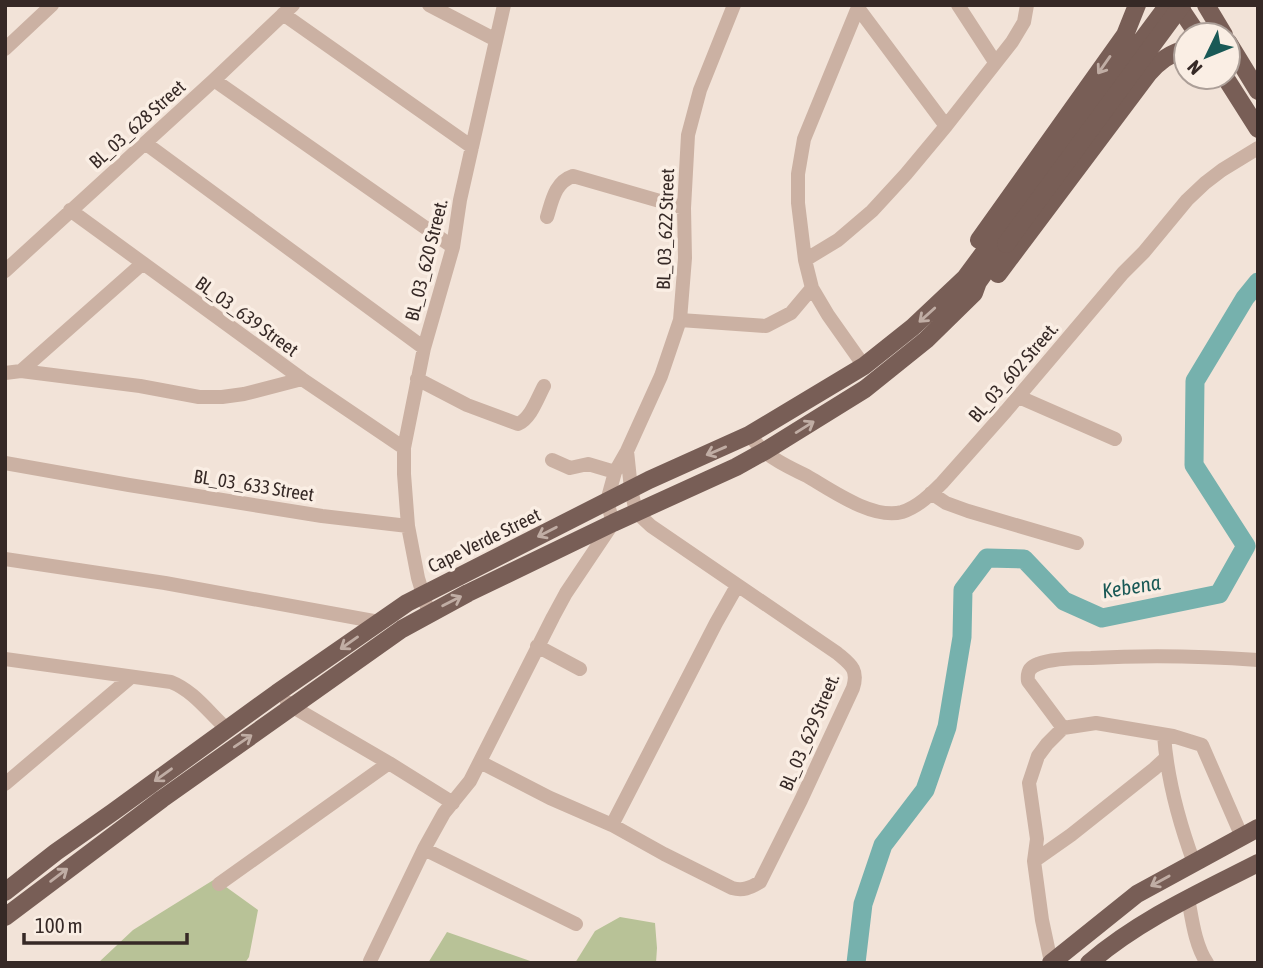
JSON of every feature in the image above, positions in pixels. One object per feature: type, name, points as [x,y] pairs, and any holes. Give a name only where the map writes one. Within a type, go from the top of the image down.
[{"type":"main road","points":[[952,291],[961,268],[979,240],[1125,35],[1137,5]]},
{"type":"main road","points":[[974,293],[997,245],[1168,5]]},
{"type":"main road","points":[[997,245],[1180,5],[1190,21]]},
{"type":"main road","points":[[1206,5],[1216,21]]},
{"type":"main road","points":[[5,917],[193,776],[384,640],[429,614],[612,523],[765,452],[865,390],[926,340],[974,293],[987,287],[1152,68],[1172,54]]},
{"type":"main road","points":[[1242,65],[1258,91]]},
{"type":"main road","points":[[1233,91],[1258,130]]},
{"type":"main road","name":"Cape Verde Street","points":[[8,890],[56,852],[277,693],[422,594],[631,489],[750,435],[864,366],[913,327],[997,245]]},
{"type":"main road","points":[[1051,962],[1137,894],[1250,833]]},
{"type":"main road","points":[[1088,963],[1109,945],[1188,898],[1257,865]]},
{"type":"main road","points":[[8,890],[23,903]]},
{"type":"street","points":[[5,49],[52,5]]},
{"type":"street","points":[[429,5],[496,40]]},
{"type":"street","name":"BL_03_620 Street.","points":[[408,526],[404,448],[424,348],[453,247],[460,200],[504,5]]},
{"type":"street","name":"BL_03_622 Street","points":[[607,501],[615,472],[662,376],[680,320],[685,258],[684,208],[688,135],[708,68],[734,5]]},
{"type":"street","points":[[958,5],[995,62]]},
{"type":"street","points":[[805,260],[838,240],[872,211],[906,174],[1012,42],[1024,22],[1027,5]]},
{"type":"street","points":[[858,6],[946,126]]},
{"type":"street","points":[[858,6],[812,118],[801,155],[798,203],[805,260],[812,288],[864,366]]},
{"type":"street","points":[[288,10],[472,147]]},
{"type":"street","name":"BL_03_628 Street","points":[[5,271],[288,10]]},
{"type":"street","points":[[214,80],[453,247]]},
{"type":"street","points":[[145,143],[424,348]]},
{"type":"street","name":"BL_03_602 Street.","points":[[750,435],[765,452],[849,500],[889,513],[901,512],[915,505],[931,493],[1019,397],[1187,200],[1222,170],[1258,148]]},
{"type":"street","points":[[547,217],[556,190],[567,178],[573,176],[684,208]]},
{"type":"street","name":"BL_03_639 Street","points":[[71,210],[302,379],[404,448]]},
{"type":"street","points":[[21,371],[142,263]]},
{"type":"street","points":[[680,320],[766,326],[791,313],[812,288]]},
{"type":"street","points":[[5,373],[21,371],[140,386],[199,397],[244,394],[302,379]]},
{"type":"street","points":[[418,379],[467,405],[518,424],[523,422],[532,409],[544,386]]},
{"type":"street","points":[[1019,397],[1115,439]]},
{"type":"street","points":[[627,451],[636,512]]},
{"type":"street","points":[[552,460],[570,468],[588,464],[615,472]]},
{"type":"street","name":"BL_03_633 Street","points":[[5,463],[322,516],[408,526]]},
{"type":"street","points":[[931,493],[946,503],[968,511],[1077,543]]},
{"type":"street","points":[[370,961],[424,849],[444,813],[464,790],[566,593],[612,523],[607,501]]},
{"type":"street","name":"BL_03_629 Street.","points":[[612,825],[732,888],[742,890],[752,887],[760,882],[765,872],[824,752],[856,677],[850,666],[837,653],[651,526],[636,512]]},
{"type":"street","points":[[408,526],[422,594],[429,614]]},
{"type":"street","points":[[5,559],[165,583],[379,622]]},
{"type":"street","points":[[480,762],[550,798],[612,825],[737,586]]},
{"type":"street","points":[[537,646],[580,669]]},
{"type":"street","points":[[1063,728],[1028,681],[1029,669],[1038,664],[1076,658],[1110,657],[1219,657],[1258,660]]},
{"type":"street","points":[[5,659],[130,678],[161,680],[182,687],[227,729]]},
{"type":"street","points":[[5,784],[130,678]]},
{"type":"street","points":[[277,693],[293,707],[453,803]]},
{"type":"street","points":[[1051,962],[1034,860],[1037,839],[1029,783],[1038,756],[1063,728],[1096,723],[1195,742],[1204,748],[1250,833]]},
{"type":"street","points":[[1164,735],[1166,758],[1184,836],[1194,863]]},
{"type":"street","points":[[1034,860],[1071,835],[1166,758]]},
{"type":"street","points":[[219,884],[389,763]]},
{"type":"street","points":[[424,849],[576,924]]},
{"type":"street","points":[[1188,898],[1202,956],[1207,963]]},
{"type":"green space","points":[[215,879],[258,910],[249,957],[245,963],[98,963],[133,930]]},
{"type":"green space","points":[[620,917],[655,923],[656,963],[575,963],[595,931]]},
{"type":"green space","points":[[447,932],[536,963],[428,963]]},
{"type":"waterway","name":"Kebena","points":[[856,963],[863,904],[883,845],[925,790],[947,727],[962,637],[963,590],[987,558],[1024,559],[1064,601],[1102,618],[1219,594],[1246,546],[1194,465],[1195,381],[1245,298],[1258,282]]}]
